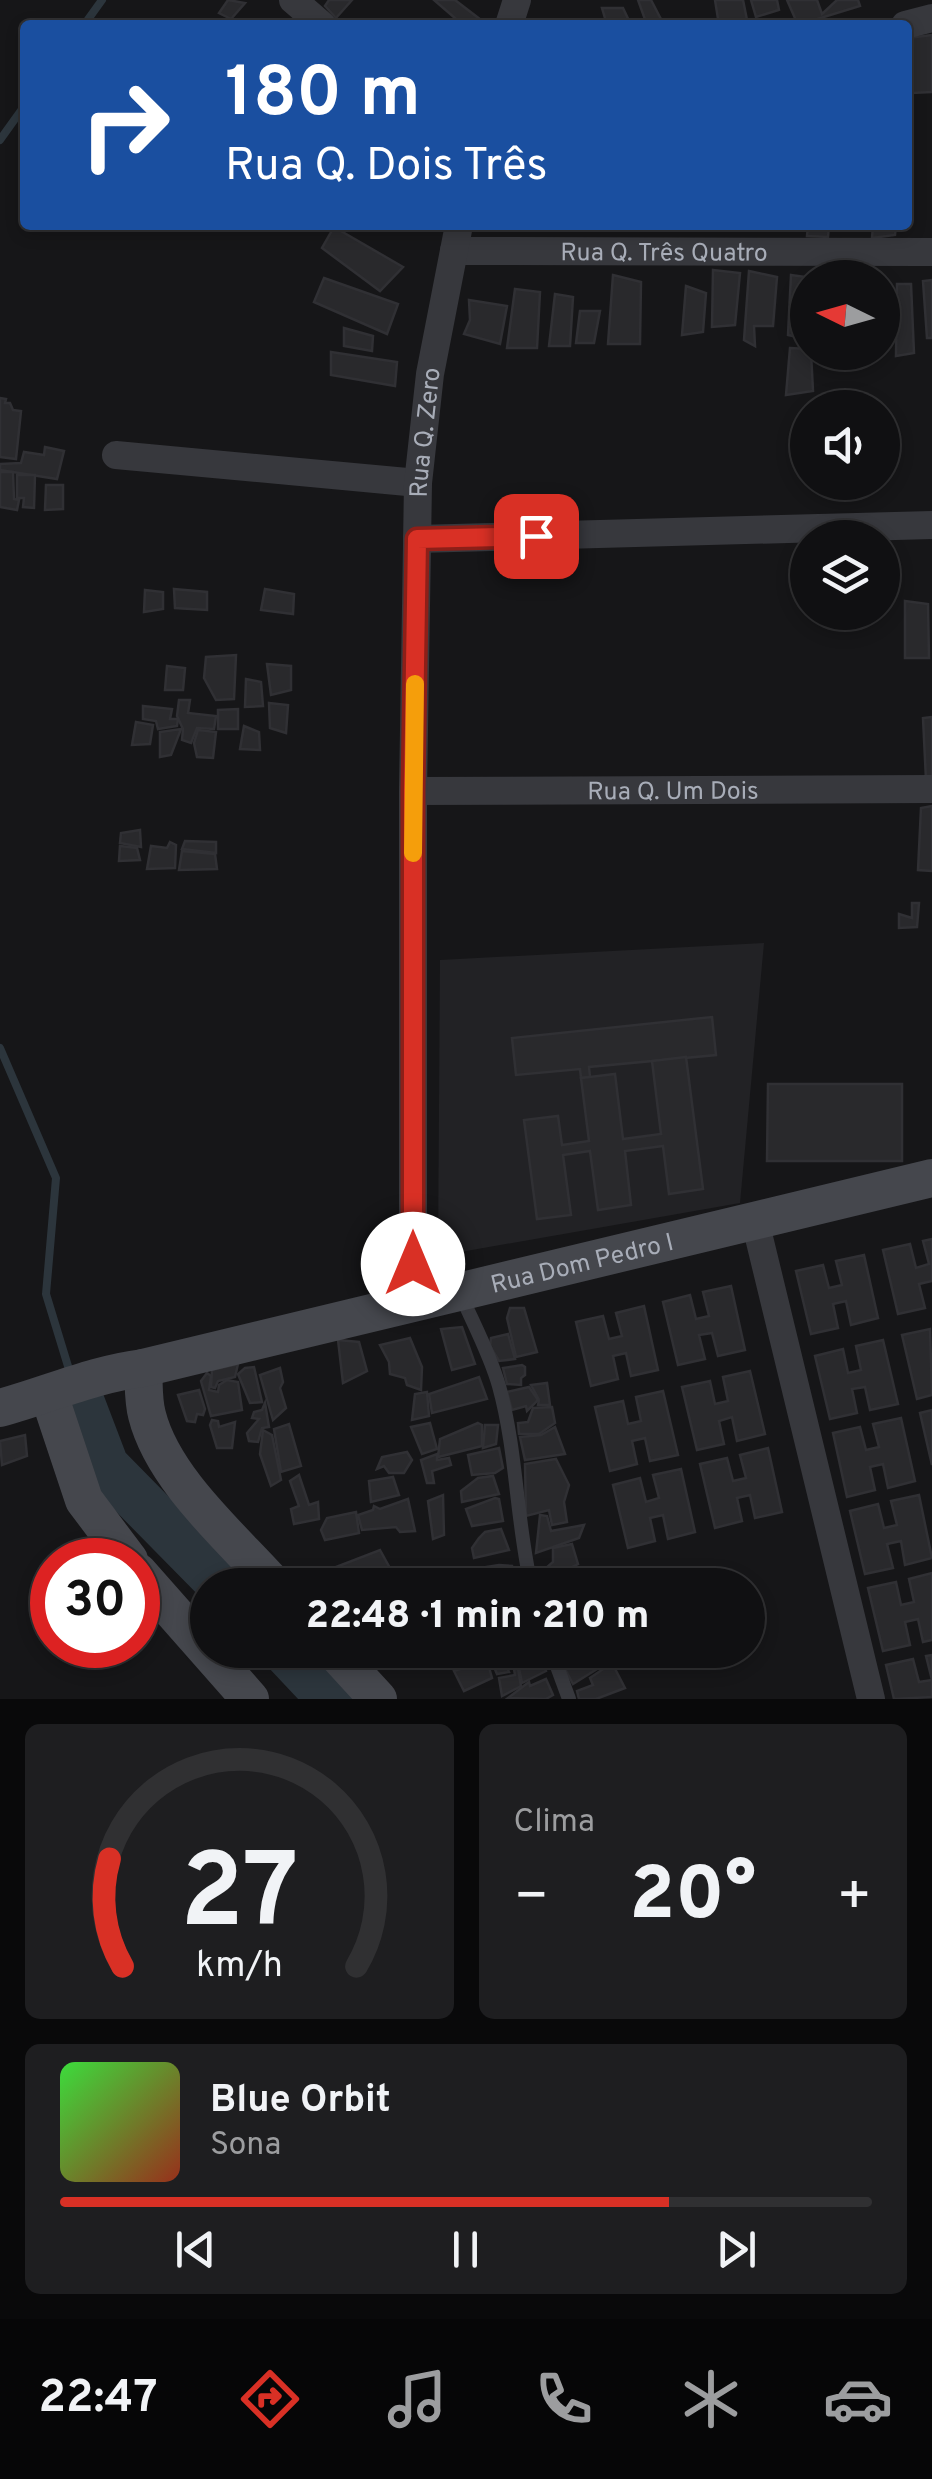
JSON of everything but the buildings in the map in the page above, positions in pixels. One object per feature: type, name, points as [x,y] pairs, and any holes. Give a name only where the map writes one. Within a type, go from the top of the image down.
[{"type":"street","points":[[292,0],[316,20]]},
{"type":"street","name":"Rua Q. Três Quatro","points":[[457,238],[932,252]]},
{"type":"street","name":"Rua Q. Zero","points":[[413,1304],[413,791],[418,483],[430,374],[457,238]]},
{"type":"street","points":[[116,455],[418,483]]},
{"type":"street","points":[[417,539],[932,526]]},
{"type":"street","name":"Rua Q. Um Dois","points":[[413,791],[932,789]]},
{"type":"street","name":"Rua Dom Pedro I","points":[[0,1408],[129,1370],[932,1178]]},
{"type":"street","points":[[755,1222],[871,1699]]},
{"type":"street","points":[[129,1370],[162,1454],[186,1488],[259,1568]]},
{"type":"street","points":[[51,1394],[84,1500],[112,1538]]},
{"type":"street","points":[[160,1597],[250,1699]]},
{"type":"street","points":[[350,1668],[378,1699]]},
{"type":"lane","points":[[460,1293],[498,1383],[518,1485],[520,1544],[526,1568]]},
{"type":"lane","points":[[558,1668],[569,1699]]},
{"type":"shaded area","points":[[764,943],[740,1203],[438,1256],[440,960]]},
{"type":"waterway","points":[[88,20],[102,0]]},
{"type":"waterway","points":[[0,140],[20,112]]},
{"type":"waterway","points":[[0,1048],[56,1178],[46,1294],[71,1376]]},
{"type":"waterway","points":[[76,1390],[105,1466],[205,1568]]},
{"type":"waterway","points":[[302,1668],[331,1699]]},
{"type":"slow traffic","points":[[413,853],[415,684]]},
{"type":"route","points":[[413,1264],[417,539],[536,536]]}]
